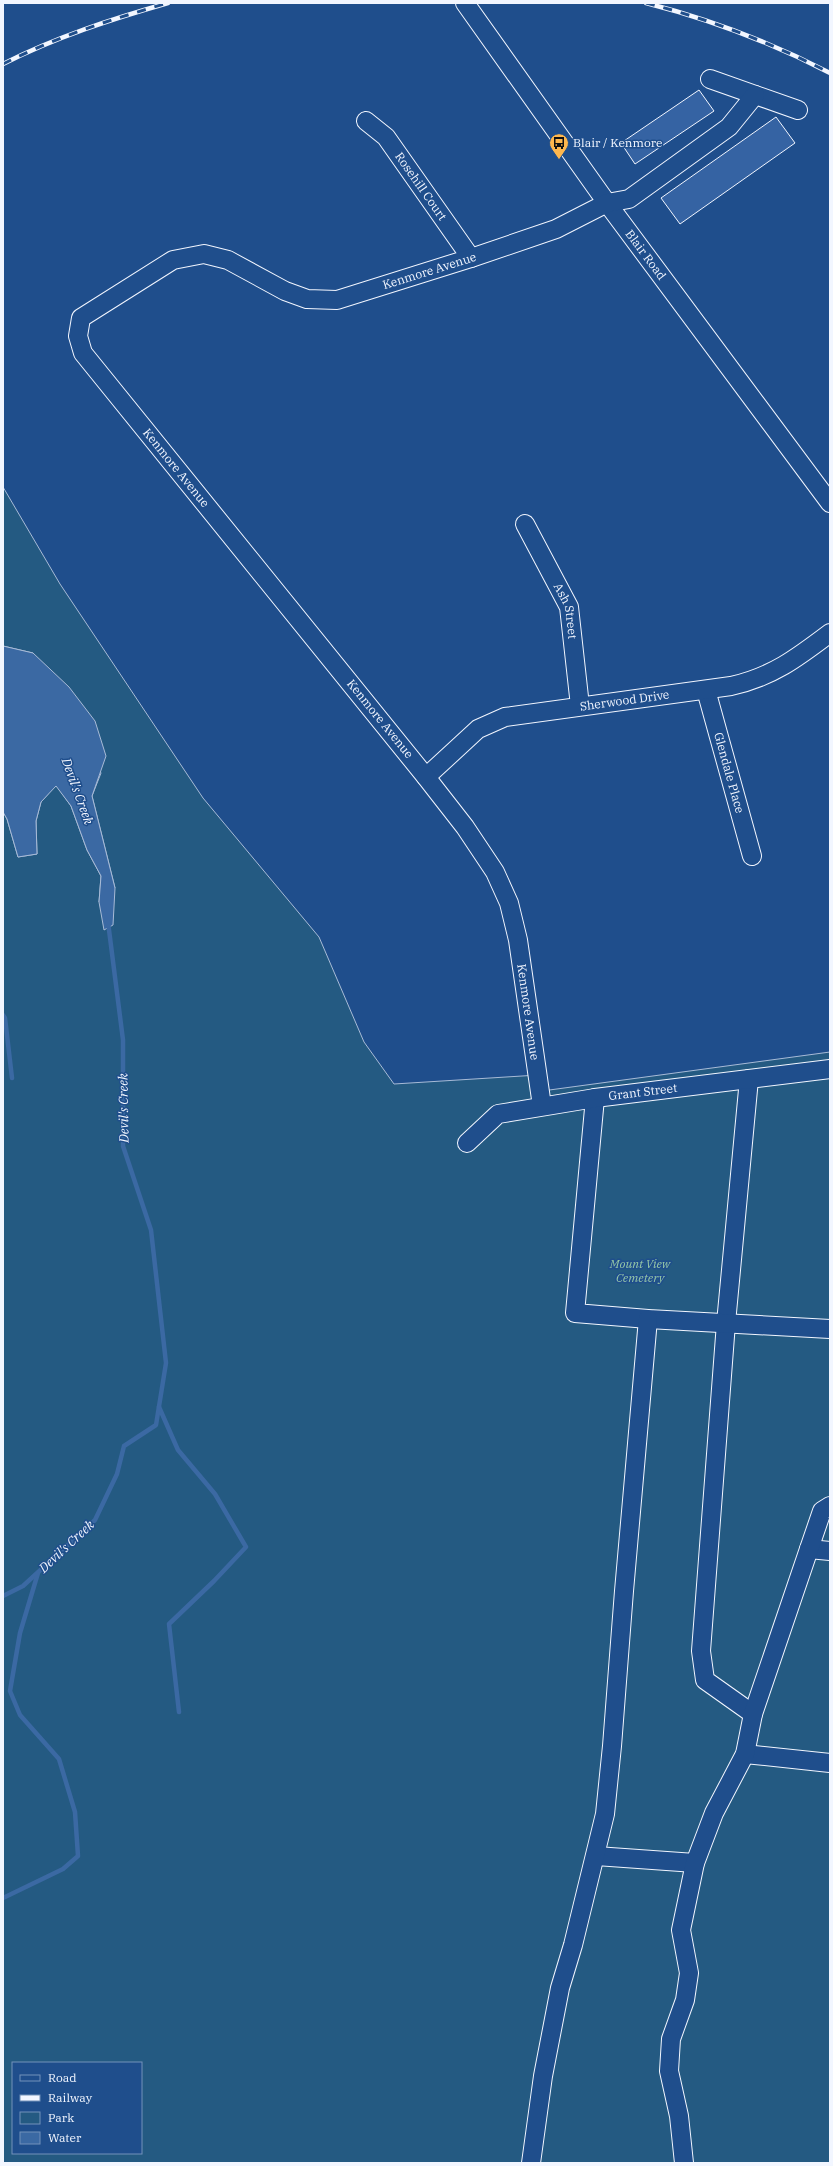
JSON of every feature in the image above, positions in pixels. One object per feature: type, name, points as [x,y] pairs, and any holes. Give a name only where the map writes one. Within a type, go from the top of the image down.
[{"type":"street","name":"Blair Road","points":[[464,3],[608,203],[830,503]]},
{"type":"street","points":[[710,79],[798,110]]},
{"type":"street","name":"Kenmore Avenue","points":[[542,1106],[518,940],[509,903],[495,872],[466,827],[83,353],[78,336],[81,318],[172,260],[204,254],[228,260],[285,291],[307,299],[337,300],[471,258],[556,229],[608,203],[629,199],[729,127],[756,95]]},
{"type":"street","name":"Rosehill Court","points":[[366,121],[386,137],[471,258]]},
{"type":"street","name":"Ash Street","points":[[525,524],[570,607],[580,706]]},
{"type":"street","name":"Sherwood Drive","points":[[426,777],[478,729],[506,717],[706,690],[754,681],[792,661],[830,633]]},
{"type":"street","name":"Glendale Place","points":[[706,690],[752,856]]},
{"type":"street","name":"Grant Street","points":[[467,1143],[498,1114],[595,1098],[830,1069]]},
{"type":"street","points":[[749,1079],[726,1323],[701,1651],[705,1680],[753,1714]]},
{"type":"street","points":[[595,1098],[575,1313],[648,1320],[830,1329]]},
{"type":"street","points":[[531,2163],[543,2076],[560,1988],[596,1856],[605,1814],[648,1320]]},
{"type":"street","points":[[684,2163],[679,2116],[669,2071],[671,2039],[685,2000],[689,1973],[682,1930],[695,1863],[714,1813],[745,1754],[753,1714],[822,1511],[830,1506]]},
{"type":"street","points":[[809,1549],[830,1551]]},
{"type":"street","points":[[745,1754],[830,1763]]},
{"type":"street","points":[[596,1856],[695,1863]]},
{"type":"green space","name":"Mount View Cemetery","points":[[3,487],[60,584],[203,798],[319,937],[364,1042],[394,1084],[538,1075],[542,1091],[830,1052],[830,2163],[3,2163],[3,812],[7,819],[18,857],[37,854],[36,821],[41,802],[56,785],[71,806],[87,850],[101,876],[99,902],[115,888],[92,796],[101,773],[33,653],[3,646]]},
{"type":"water","points":[[3,646],[33,653],[69,687],[95,721],[106,756],[92,796],[115,888],[113,925],[104,930],[99,902],[101,876],[87,850],[71,806],[56,786],[41,802],[36,821],[37,854],[18,857],[7,819],[3,812]]},
{"type":"building","points":[[699,90],[714,111],[635,164],[621,143]]},
{"type":"building","points":[[776,117],[795,143],[680,224],[661,198]]},
{"type":"waterway","name":"Devil's Creek","points":[[3,1596],[23,1586],[95,1520],[117,1474],[124,1446],[156,1425],[166,1363],[151,1230],[123,1146],[123,1040],[108,922]]},
{"type":"waterway","points":[[3,1015],[5,1018],[12,1078]]},
{"type":"waterway","points":[[159,1407],[178,1450],[215,1494],[246,1547],[214,1581],[169,1624],[179,1712]]},
{"type":"waterway","points":[[3,1898],[63,1869],[78,1856],[75,1812],[59,1759],[20,1715],[10,1691],[20,1633],[38,1573]]},
{"type":"railway","points":[[3,64],[43,45],[84,29],[168,3]]},
{"type":"railway","points":[[646,3],[717,24],[763,42],[830,73]]},
{"type":"place","name":"Blair / Kenmore","points":[[559,160]]}]
